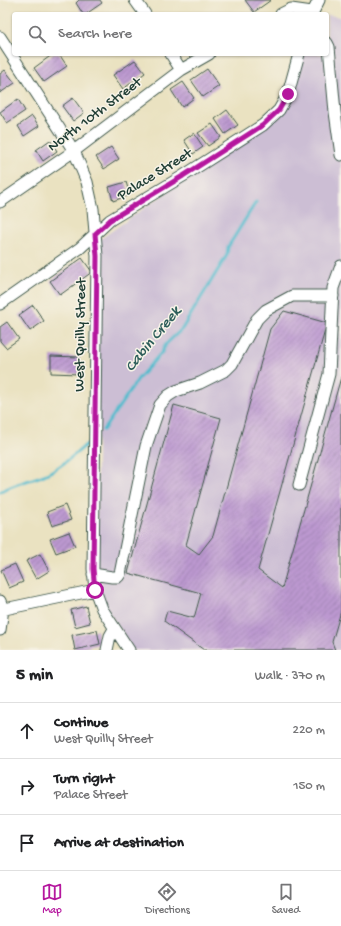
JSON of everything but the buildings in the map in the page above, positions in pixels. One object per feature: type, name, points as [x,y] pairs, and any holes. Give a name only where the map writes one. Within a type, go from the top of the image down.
[{"type":"street","points":[[136,0],[144,12]]},
{"type":"street","points":[[298,0],[312,12]]},
{"type":"street","points":[[313,12],[319,0]]},
{"type":"street","points":[[285,12],[290,9],[307,12]]},
{"type":"street","name":"West Quilly Street","points":[[0,37],[12,55]]},
{"type":"street","points":[[329,47],[335,112],[341,155]]},
{"type":"street","name":"West Quilly Street","points":[[12,56],[74,151],[87,182],[93,209],[97,256],[95,590],[102,609],[129,650]]},
{"type":"street","points":[[172,56],[181,70]]},
{"type":"street","name":"North 10th Street","points":[[0,202],[74,151],[181,70],[206,56]]},
{"type":"street","name":"Palace Street","points":[[0,304],[80,248],[110,220],[263,125],[279,110],[288,94],[298,56]]},
{"type":"street","points":[[299,485],[329,374],[333,288],[341,266]]},
{"type":"street","points":[[94,574],[112,577],[118,577],[120,574],[146,446],[160,405],[168,396],[176,391],[200,383],[226,370],[236,358],[257,319],[271,307],[292,296],[333,296]]},
{"type":"street","points":[[0,630],[1,607],[95,590]]},
{"type":"street","points":[[107,650],[110,636],[114,629]]},
{"type":"shaded area","points":[[329,15],[341,17],[341,650],[133,650],[96,593],[99,240],[278,114],[297,56],[329,56]]},
{"type":"waterway","name":"Cabin Creek","points":[[103,430],[138,379],[162,352],[166,344],[182,329],[227,255],[228,247],[256,202]]},
{"type":"waterway","name":"Cabin Creek","points":[[0,492],[56,469],[87,444]]},
{"type":"route","points":[[95,590],[93,569],[97,256],[95,234],[110,220],[263,125],[279,110],[288,94]]}]
